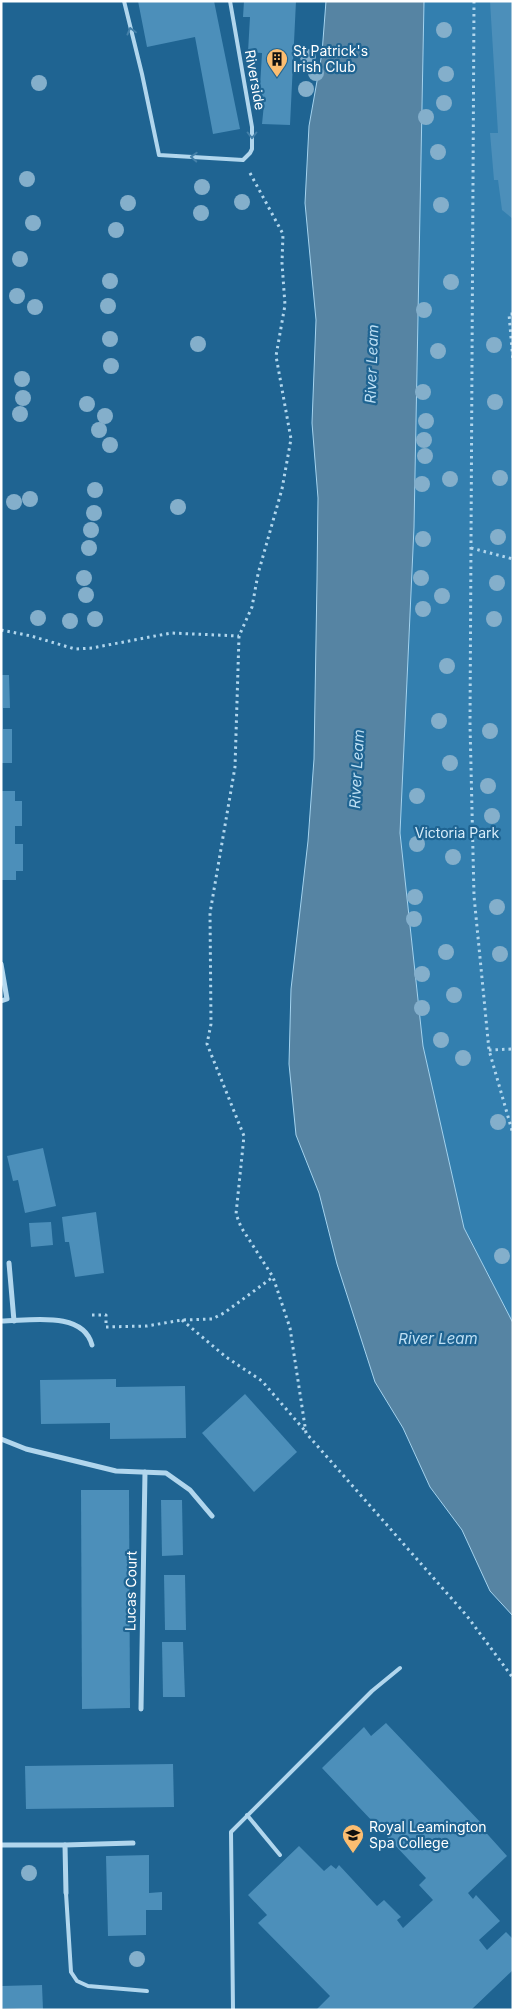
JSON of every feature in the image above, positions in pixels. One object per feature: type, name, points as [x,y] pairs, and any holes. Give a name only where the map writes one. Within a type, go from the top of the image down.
[{"type":"street","points":[[1,964],[7,999],[1,1001]]},
{"type":"street","points":[[9,1263],[14,1321]]},
{"type":"street","points":[[1,1321],[72,1323],[83,1328],[92,1345]]},
{"type":"street","points":[[1,1439],[26,1450],[116,1471],[166,1473],[179,1481],[212,1516]]},
{"type":"street","name":"Lucas Court","points":[[141,1709],[145,1472]]},
{"type":"street","points":[[1,1845],[133,1844]]},
{"type":"street","points":[[65,1845],[66,1893]]},
{"type":"lane","points":[[124,1],[159,155],[243,160]]},
{"type":"lane","name":"Riverside","points":[[230,1],[252,127],[252,149],[250,154],[243,160]]},
{"type":"lane","points":[[234,2010],[232,1832],[372,1691],[400,1668]]},
{"type":"lane","points":[[247,1815],[280,1855]]},
{"type":"lane","points":[[66,1893],[71,1972],[77,1981],[88,1986],[147,1991]]},
{"type":"path","points":[[474,1],[470,724],[474,896],[489,1050],[513,1134]]},
{"type":"path","points":[[243,160],[283,234],[282,263],[285,305],[276,356],[291,439],[282,489],[258,574],[252,607],[239,636],[235,767],[210,913],[211,1024],[207,1044],[244,1136],[236,1214],[240,1227],[273,1278],[290,1328],[306,1433]]},
{"type":"path","points":[[513,314],[509,314],[513,361]]},
{"type":"path","points":[[471,548],[513,559]]},
{"type":"path","points":[[1,630],[75,648],[92,648],[171,633],[239,636]]},
{"type":"path","points":[[489,1050],[513,1049]]},
{"type":"path","points":[[111,1327],[147,1326],[182,1320],[212,1319],[224,1313],[273,1278]]},
{"type":"path","points":[[182,1320],[226,1358],[262,1381],[467,1616],[513,1678]]},
{"type":"green space","name":"Victoria Park","points":[[424,1],[513,1],[513,1323],[464,1228],[423,1046],[400,833],[414,527]]},
{"type":"water","name":"River Leam","points":[[326,1],[424,1],[414,527],[400,833],[423,1046],[464,1228],[513,1323],[513,1616],[490,1591],[462,1530],[430,1487],[403,1428],[375,1382],[337,1264],[319,1193],[296,1135],[289,1064],[291,989],[308,841],[314,759],[318,498],[312,423],[316,320],[305,203],[309,126],[322,53]]},
{"type":"building","points":[[138,1],[214,1],[240,129],[213,134],[195,37],[147,47]]},
{"type":"building","name":"St Patrick's Irish Club","points":[[244,1],[296,1],[290,125],[262,124],[264,104],[259,104],[262,53],[248,52],[250,17],[243,17]]},
{"type":"building","points":[[490,1],[513,1],[513,219],[502,210],[498,180],[494,180],[490,133],[498,133]]},
{"type":"building","points":[[1,675],[9,675],[10,708],[3,708],[3,729],[12,729],[12,763],[1,763]]},
{"type":"building","points":[[1,791],[15,791],[15,801],[22,801],[22,826],[15,826],[15,844],[23,844],[23,871],[16,871],[16,880],[1,880]]},
{"type":"building","points":[[43,1148],[56,1206],[25,1213],[18,1180],[13,1181],[7,1156]]},
{"type":"building","points":[[96,1212],[104,1273],[75,1277],[69,1242],[65,1242],[62,1217]]},
{"type":"building","points":[[51,1222],[53,1245],[31,1247],[29,1223]]},
{"type":"building","points":[[116,1379],[116,1387],[185,1386],[186,1438],[110,1439],[110,1423],[41,1424],[40,1380]]},
{"type":"building","points":[[245,1394],[297,1452],[254,1492],[202,1433]]},
{"type":"building","points":[[81,1490],[129,1490],[130,1708],[82,1709]]},
{"type":"building","points":[[161,1500],[182,1500],[183,1555],[162,1556]]},
{"type":"building","points":[[164,1575],[185,1575],[186,1630],[165,1630]]},
{"type":"building","points":[[162,1642],[183,1642],[185,1697],[163,1697]]},
{"type":"building","points":[[386,1723],[483,1825],[481,1827],[507,1856],[468,1893],[473,1899],[476,1895],[500,1921],[479,1940],[487,1950],[506,1932],[513,1939],[513,1970],[471,2010],[316,2010],[330,1996],[258,1923],[267,1915],[248,1895],[299,1846],[324,1871],[331,1865],[336,1869],[339,1865],[377,1906],[384,1900],[401,1917],[397,1920],[403,1928],[433,1900],[419,1885],[426,1878],[322,1768],[364,1727],[371,1736]]},
{"type":"building","points":[[173,1764],[174,1807],[26,1809],[25,1766]]},
{"type":"building","points":[[149,1855],[149,1893],[162,1892],[162,1910],[146,1910],[146,1935],[108,1936],[106,1856]]},
{"type":"building","points":[[42,1985],[43,2010],[1,2008],[1,1986]]},
{"type":"place","name":"St Patrick's Irish Club","points":[[277,78]]},
{"type":"place","name":"Royal Leamington Spa College","points":[[353,1854]]}]
